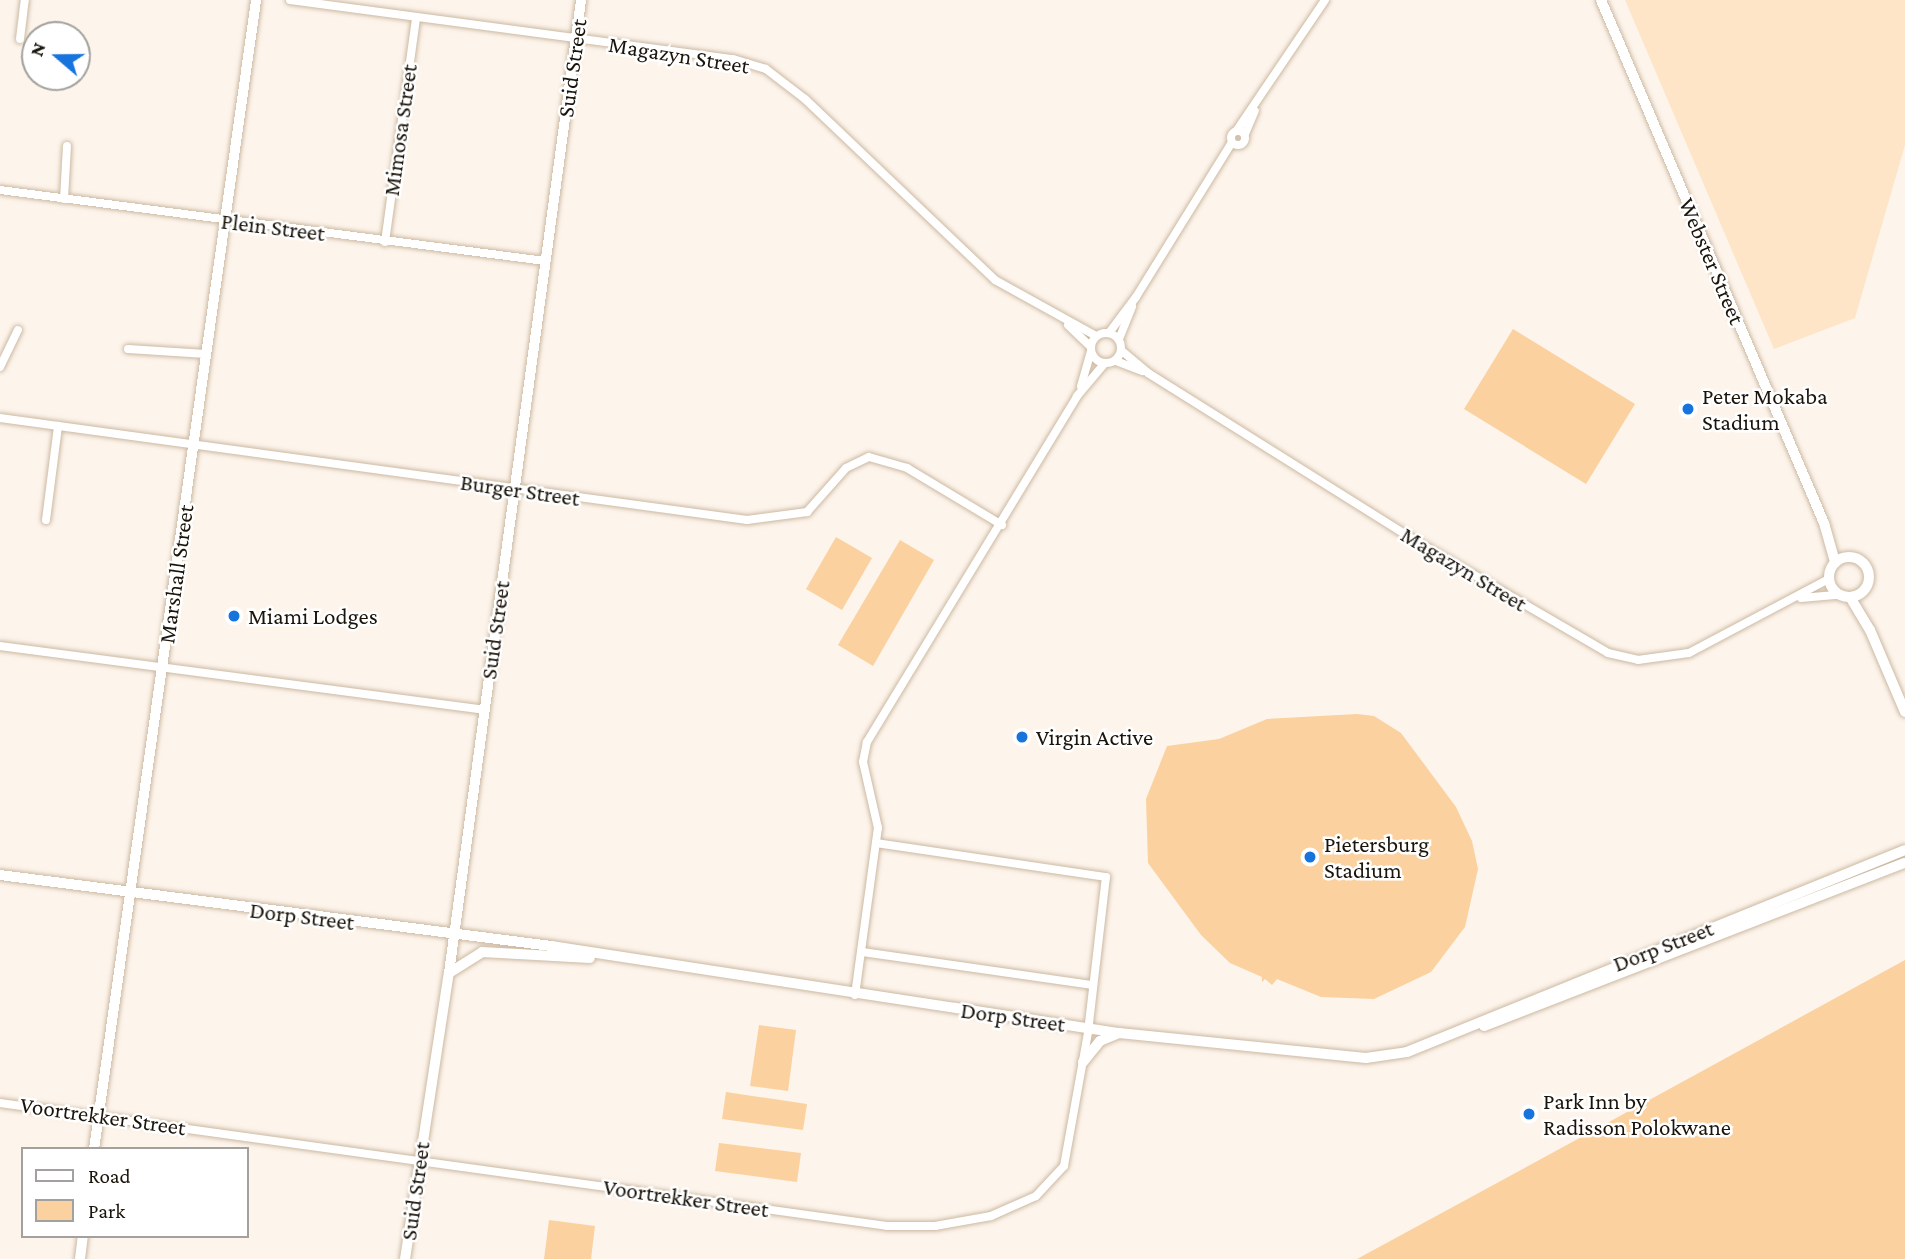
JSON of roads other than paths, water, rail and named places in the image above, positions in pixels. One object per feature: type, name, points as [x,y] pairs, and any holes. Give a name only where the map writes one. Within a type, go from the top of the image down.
[{"type":"street","points":[[20,39],[25,0]]},
{"type":"street","name":"Marshall Street","points":[[94,1147],[132,896],[222,221],[256,0]]},
{"type":"street","name":"Magazyn Street","points":[[290,0],[416,19],[733,59],[774,74],[975,263],[1061,319],[1096,336]]},
{"type":"street","name":"Suid Street","points":[[405,1259],[449,972],[581,0]]},
{"type":"street","points":[[1077,396],[1096,336],[1109,332],[1136,297],[1235,144],[1260,98],[1325,0]]},
{"type":"street","name":"Webster Street","points":[[1601,0],[1824,523],[1835,562]]},
{"type":"street","name":"Mimosa Street","points":[[385,242],[416,19]]},
{"type":"street","points":[[64,199],[67,146]]},
{"type":"street","name":"Plein Street","points":[[0,190],[545,261]]},
{"type":"street","points":[[855,995],[863,952],[878,817],[863,762],[867,742],[1002,525],[1077,396],[1104,363],[1115,361],[1122,351],[1119,339],[1136,297]]},
{"type":"street","name":"Magazyn Street","points":[[1061,319],[1091,350]]},
{"type":"street","points":[[0,367],[18,330]]},
{"type":"street","points":[[1109,332],[1119,339]]},
{"type":"street","points":[[128,349],[206,354]]},
{"type":"street","points":[[1091,350],[1104,363]]},
{"type":"street","name":"Magazyn Street","points":[[1122,351],[1148,373],[1420,544],[1608,653],[1638,660],[1689,653],[1798,598],[1829,579]]},
{"type":"street","name":"Magazyn Street","points":[[1115,361],[1148,373]]},
{"type":"street","name":"Burger Street","points":[[0,418],[514,489],[768,520],[799,515],[814,507],[846,468],[869,457],[907,468],[1002,525]]},
{"type":"street","points":[[46,520],[58,426]]},
{"type":"street","name":"Webster Street","points":[[1824,523],[1847,558]]},
{"type":"street","points":[[1862,593],[1850,597],[1838,595],[1829,579],[1835,562],[1847,558],[1859,560],[1867,570],[1868,582],[1862,593],[1870,631]]},
{"type":"street","name":"Magazyn Street","points":[[1798,598],[1838,595]]},
{"type":"street","points":[[1850,597],[1870,631],[1905,712]]},
{"type":"street","points":[[0,646],[163,670],[484,710]]},
{"type":"street","name":"Voortrekker Street","points":[[0,1103],[887,1226],[914,1228],[964,1223],[1021,1204],[1060,1175],[1070,1143],[1083,1062],[1106,877],[876,843]]},
{"type":"street","name":"Dorp Street","points":[[1781,906],[1905,850]]},
{"type":"street","name":"Dorp Street","points":[[0,875],[132,896],[453,935],[1119,1033],[1337,1058],[1366,1058],[1422,1046],[1781,906],[1905,863]]},
{"type":"street","name":"Dorp Street","points":[[449,972],[482,952],[567,960],[603,957]]},
{"type":"street","points":[[863,952],[1091,985]]},
{"type":"street","points":[[1083,1062],[1100,1041],[1119,1033]]},
{"type":"street","points":[[80,1259],[83,1238]]},
{"type":"place","name":"Peter Mokaba Stadium","points":[[1688,409]]},
{"type":"place","name":"Miami Lodges","points":[[234,616]]},
{"type":"place","name":"Virgin Active","points":[[1022,737]]},
{"type":"place","name":"Pietersburg Stadium","points":[[1310,857]]},
{"type":"place","name":"Park Inn by Radisson Polokwane","points":[[1529,1114]]}]
